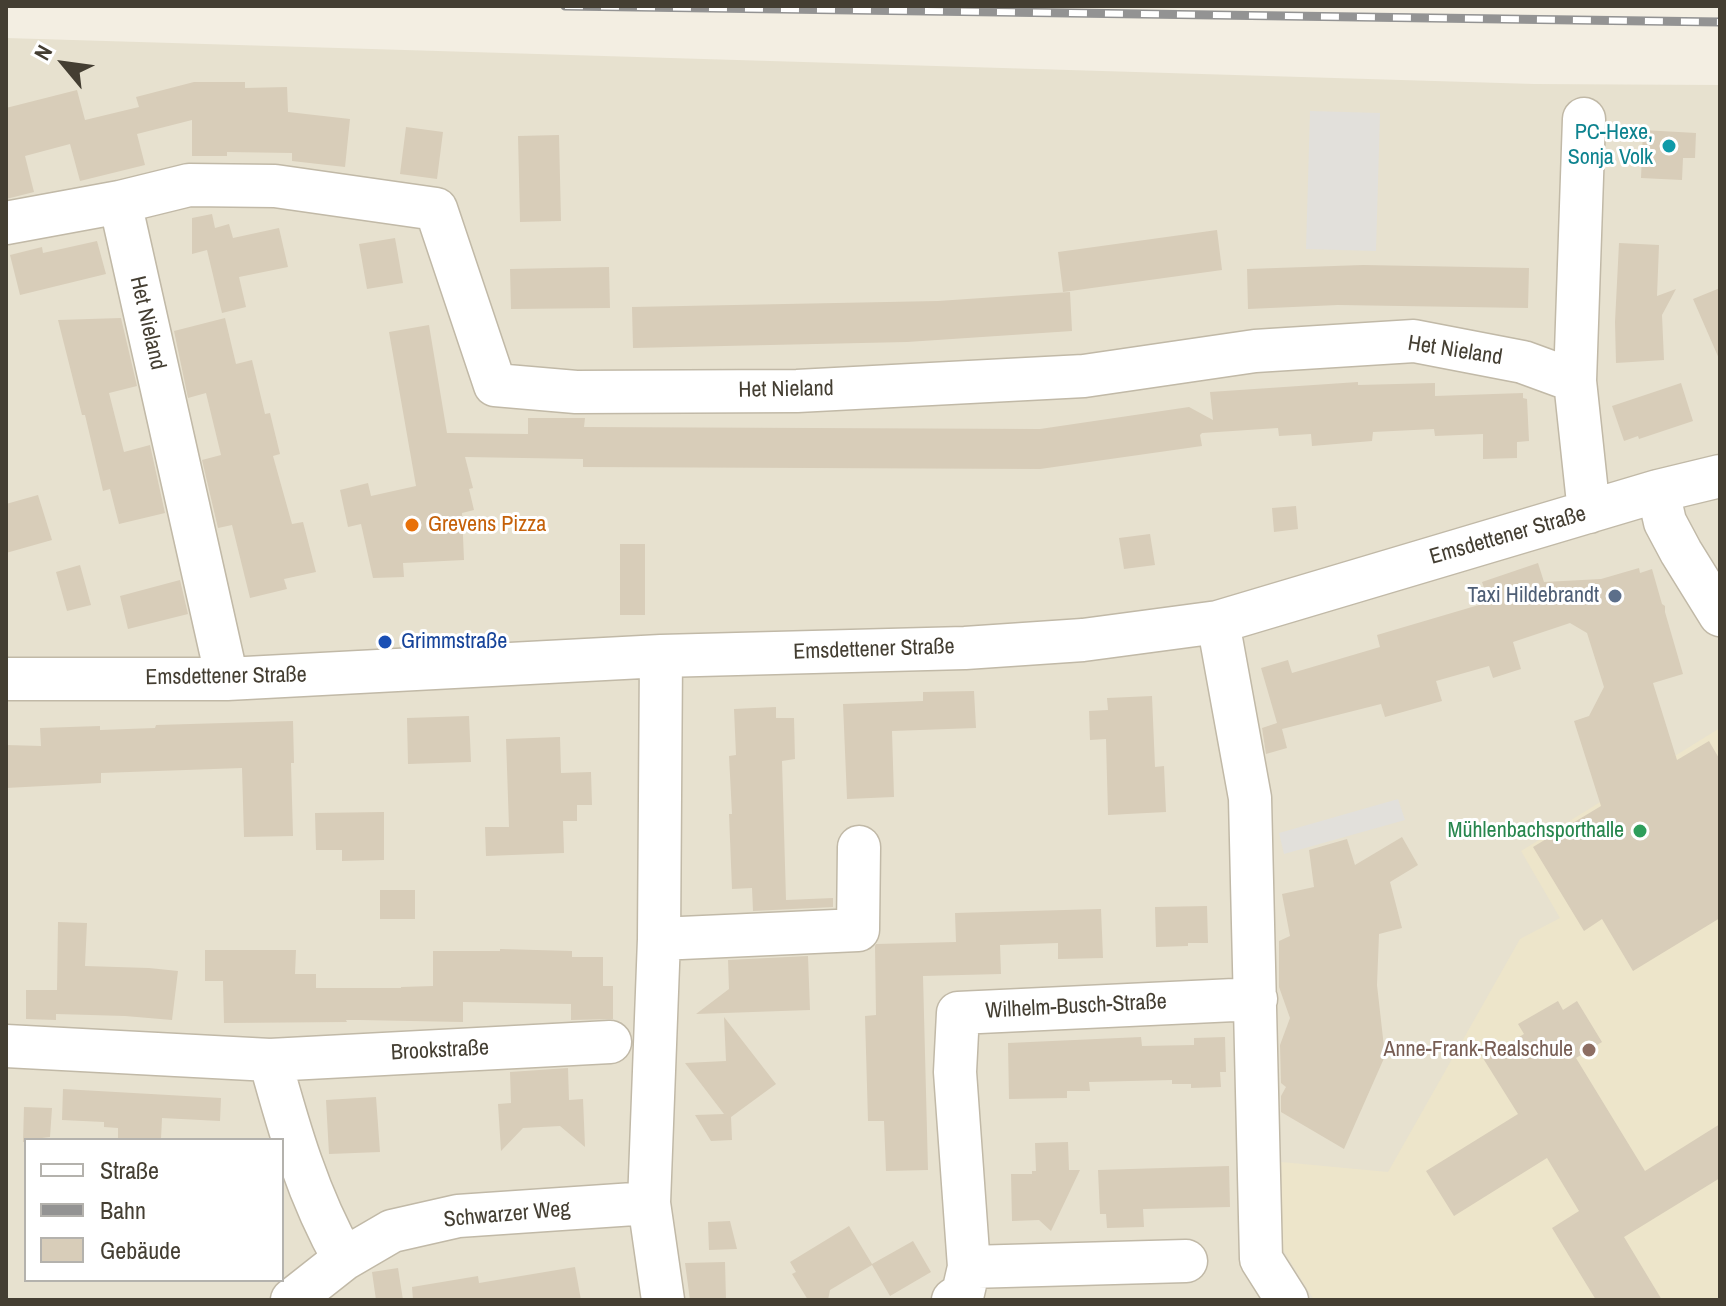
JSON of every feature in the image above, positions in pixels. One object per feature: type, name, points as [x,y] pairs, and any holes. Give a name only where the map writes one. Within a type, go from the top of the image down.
[{"type":"street","points":[[1584,119],[1575,381],[1589,512]]},
{"type":"street","name":"Het Nieland","points":[[6,223],[120,202],[189,185],[275,186],[436,209],[495,385],[576,392],[797,391],[1084,376],[1255,351],[1414,341],[1523,362],[1575,381]]},
{"type":"street","name":"Het Nieland","points":[[120,202],[227,679]]},
{"type":"street","name":"Emsdettener Straße","points":[[6,679],[227,679],[661,656],[994,646],[1083,640],[1218,622],[1658,491],[1720,476]]},
{"type":"street","points":[[1658,491],[1665,522],[1720,615]]},
{"type":"street","points":[[1218,622],[1250,798],[1261,1259],[1287,1300]]},
{"type":"street","points":[[661,656],[659,939],[649,1203],[663,1300]]},
{"type":"street","points":[[659,939],[858,930],[859,847]]},
{"type":"street","name":"Wilhelm-Busch-Straße","points":[[1186,1261],[961,1284],[955,1072],[958,1013],[1256,999]]},
{"type":"street","name":"Brookstraße","points":[[6,1046],[270,1060],[610,1042]]},
{"type":"street","points":[[270,1060],[304,1176],[344,1259]]},
{"type":"street","name":"Schwarzer Weg","points":[[292,1300],[344,1259],[392,1231],[458,1216],[649,1203]]},
{"type":"shaded area","points":[[6,38],[1534,84],[1720,85],[1720,1300],[6,1300]]},
{"type":"shaded area","points":[[1310,111],[1380,113],[1376,251],[1306,249]]},
{"type":"shaded area","name":"Anne-Frank-Realschule","points":[[1720,728],[1720,1300],[1314,1300],[1282,1248],[1281,1162],[1388,1172],[1520,939],[1560,918],[1521,851]]},
{"type":"shaded area","points":[[1398,799],[1405,820],[1284,854],[1279,833]]},
{"type":"building","points":[[194,82],[245,82],[245,88],[287,87],[288,112],[350,119],[345,167],[292,161],[292,153],[227,152],[227,156],[192,156],[192,120],[137,134],[145,165],[80,181],[70,144],[25,156],[34,192],[6,199],[6,108],[77,90],[85,120],[139,107],[136,97]]},
{"type":"building","points":[[406,127],[443,132],[437,179],[400,174]]},
{"type":"building","name":"PC-Hexe, Sonja Volk","points":[[1643,130],[1696,133],[1695,158],[1683,158],[1682,180],[1641,178]]},
{"type":"building","points":[[559,135],[561,221],[520,222],[518,136]]},
{"type":"building","points":[[212,214],[215,228],[229,224],[233,238],[279,228],[288,267],[239,277],[246,307],[222,313],[207,250],[192,254],[192,218]]},
{"type":"building","points":[[1217,230],[1222,270],[1063,292],[1058,252]]},
{"type":"building","points":[[395,238],[403,283],[367,289],[359,244]]},
{"type":"building","points":[[97,241],[106,274],[20,295],[10,255],[42,247],[43,253]]},
{"type":"building","points":[[1619,243],[1659,245],[1657,296],[1676,289],[1662,315],[1664,360],[1616,363]]},
{"type":"building","points":[[1363,265],[1529,268],[1528,308],[1338,305],[1248,309],[1247,269]]},
{"type":"building","points":[[609,267],[610,308],[511,309],[510,269]]},
{"type":"building","points":[[1720,288],[1720,361],[1693,299]]},
{"type":"building","points":[[1070,292],[1072,331],[907,342],[633,348],[632,307],[938,301]]},
{"type":"building","points":[[121,318],[137,386],[109,393],[124,452],[150,445],[165,513],[119,524],[110,489],[103,491],[58,320]]},
{"type":"building","points":[[225,318],[236,364],[252,360],[265,414],[270,413],[280,454],[273,456],[292,524],[303,522],[316,572],[284,579],[287,589],[250,598],[232,525],[218,528],[202,460],[221,455],[206,393],[188,398],[174,331]]},
{"type":"building","points":[[429,325],[447,433],[528,434],[528,418],[585,418],[584,427],[1040,429],[1189,407],[1213,420],[1210,392],[1358,382],[1358,385],[1435,383],[1435,396],[1523,393],[1523,398],[1527,399],[1529,441],[1517,442],[1517,458],[1483,459],[1483,434],[1435,436],[1434,429],[1373,432],[1372,441],[1312,446],[1311,434],[1279,436],[1278,428],[1202,433],[1202,446],[1040,469],[583,467],[583,459],[465,457],[473,488],[469,489],[474,510],[462,513],[464,560],[403,563],[404,577],[373,578],[361,524],[348,527],[340,490],[368,483],[371,496],[416,486],[389,332]]},
{"type":"building","points":[[1681,383],[1693,421],[1624,441],[1612,406]]},
{"type":"building","points":[[38,495],[52,540],[6,553],[6,504]]},
{"type":"building","points":[[1296,506],[1298,529],[1274,532],[1272,508]]},
{"type":"building","points":[[1150,534],[1155,565],[1124,569],[1119,538]]},
{"type":"building","points":[[620,544],[645,544],[645,615],[620,615]]},
{"type":"building","points":[[1538,563],[1544,582],[1601,579],[1639,568],[1640,573],[1652,569],[1683,674],[1653,683],[1677,760],[1709,741],[1720,760],[1720,918],[1633,971],[1602,919],[1584,931],[1533,847],[1601,806],[1574,721],[1589,716],[1604,687],[1587,633],[1570,623],[1513,642],[1521,669],[1493,678],[1489,666],[1436,681],[1442,701],[1385,717],[1381,704],[1282,729],[1287,748],[1266,754],[1262,728],[1277,723],[1261,668],[1288,660],[1292,673],[1380,647],[1377,635],[1489,602],[1482,582]]},
{"type":"building","points":[[80,565],[91,605],[67,611],[56,572]]},
{"type":"building","points":[[180,580],[188,614],[128,629],[120,596]]},
{"type":"building","points":[[974,691],[976,728],[892,731],[894,797],[847,799],[843,704],[923,701],[923,692]]},
{"type":"building","points":[[1152,696],[1155,767],[1164,766],[1166,812],[1108,815],[1106,739],[1090,740],[1089,711],[1108,710],[1107,698]]},
{"type":"building","points":[[776,707],[776,718],[794,718],[795,759],[782,761],[786,900],[833,898],[833,907],[753,911],[752,888],[732,889],[729,756],[736,755],[734,709]]},
{"type":"building","points":[[469,716],[471,762],[408,764],[407,718]]},
{"type":"building","points":[[293,721],[293,836],[244,837],[242,768],[101,773],[101,783],[6,788],[6,745],[41,746],[40,728],[100,726],[100,730]]},
{"type":"building","points":[[560,737],[561,773],[591,772],[592,805],[577,805],[577,821],[563,821],[564,853],[486,856],[485,827],[509,827],[506,739]]},
{"type":"building","points":[[384,812],[384,860],[342,861],[342,850],[316,850],[315,813]]},
{"type":"building","points":[[1402,837],[1418,865],[1390,882],[1402,928],[1379,934],[1377,985],[1385,1056],[1344,1149],[1281,1112],[1281,1096],[1286,1087],[1281,1083],[1280,1045],[1290,1018],[1279,987],[1279,941],[1290,936],[1282,894],[1314,887],[1309,850],[1347,839],[1355,865]]},
{"type":"building","points":[[380,890],[415,890],[415,919],[380,919]]},
{"type":"building","points":[[1207,906],[1208,943],[1156,947],[1155,907]]},
{"type":"building","points":[[1101,909],[1103,958],[1058,959],[1058,943],[1000,945],[1001,974],[923,976],[928,1170],[886,1171],[884,1121],[868,1121],[865,1016],[876,1015],[876,944],[956,942],[955,913]]},
{"type":"building","points":[[58,922],[87,923],[85,966],[178,971],[172,1020],[56,1014],[56,1020],[26,1019],[26,990],[57,990]]},
{"type":"building","points":[[205,950],[296,950],[295,974],[316,974],[316,988],[401,988],[433,986],[433,951],[572,951],[572,957],[603,957],[603,986],[613,986],[613,1019],[571,1020],[571,1004],[463,1002],[463,1022],[346,1020],[224,1023],[223,981],[205,981]]},
{"type":"building","points":[[808,956],[810,1010],[696,1014],[729,989],[728,960]]},
{"type":"building","points":[[1558,1001],[1563,1010],[1577,1001],[1602,1042],[1576,1058],[1645,1171],[1720,1124],[1720,1178],[1624,1237],[1662,1300],[1596,1300],[1552,1228],[1579,1211],[1547,1158],[1454,1216],[1426,1171],[1518,1114],[1481,1055],[1498,1050],[1524,1034],[1518,1024]]},
{"type":"building","points":[[724,1017],[776,1084],[731,1117],[732,1140],[711,1141],[695,1115],[724,1114],[685,1063],[726,1061]]},
{"type":"building","points":[[1141,1037],[1142,1046],[1194,1045],[1194,1038],[1225,1037],[1226,1072],[1220,1072],[1221,1087],[1191,1088],[1191,1084],[1172,1084],[1172,1080],[1089,1082],[1090,1091],[1067,1091],[1067,1098],[1009,1099],[1008,1043]]},
{"type":"building","points":[[568,1068],[569,1100],[583,1099],[585,1147],[560,1126],[523,1128],[501,1151],[498,1104],[511,1103],[510,1072]]},
{"type":"building","points":[[63,1089],[221,1098],[220,1121],[162,1118],[161,1138],[118,1138],[118,1128],[104,1127],[104,1122],[62,1120]]},
{"type":"building","points":[[376,1097],[380,1152],[329,1154],[326,1100]]},
{"type":"building","points":[[24,1107],[52,1108],[50,1137],[24,1138],[23,1142]]},
{"type":"building","points":[[1068,1142],[1069,1170],[1080,1170],[1051,1231],[1039,1220],[1012,1221],[1011,1174],[1032,1174],[1036,1171],[1035,1143]]},
{"type":"building","points":[[1229,1166],[1230,1207],[1143,1209],[1144,1227],[1107,1228],[1106,1214],[1100,1214],[1098,1170]]},
{"type":"building","points":[[730,1221],[737,1249],[709,1250],[708,1222]]},
{"type":"building","points":[[849,1226],[872,1264],[913,1241],[931,1272],[890,1296],[872,1265],[830,1290],[828,1300],[808,1300],[792,1274],[796,1272],[790,1262]]},
{"type":"building","points":[[725,1262],[726,1300],[690,1300],[685,1263]]},
{"type":"building","points":[[575,1267],[581,1300],[413,1300],[412,1287],[478,1276],[479,1283]]},
{"type":"building","points":[[398,1268],[403,1300],[376,1300],[372,1272]]},
{"type":"railway","points":[[565,6],[1720,22]]},
{"type":"place","name":"PC-Hexe, Sonja Volk","points":[[1669,146]]},
{"type":"place","name":"Grevens Pizza","points":[[412,525]]},
{"type":"place","name":"Taxi Hildebrandt","points":[[1615,596]]},
{"type":"place","name":"Grimmstraße","points":[[385,642]]},
{"type":"place","name":"Mühlenbachsporthalle","points":[[1640,831]]},
{"type":"place","name":"Anne-Frank-Realschule","points":[[1589,1050]]}]
